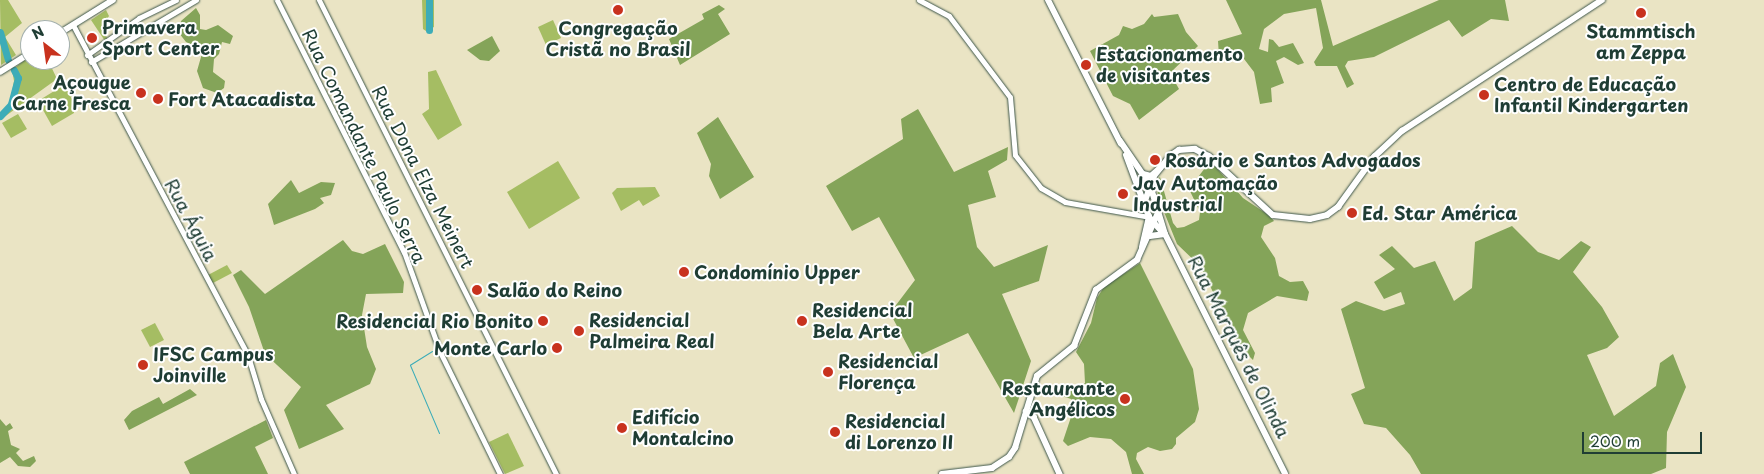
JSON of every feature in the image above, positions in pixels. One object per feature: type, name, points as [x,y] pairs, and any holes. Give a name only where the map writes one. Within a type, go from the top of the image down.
[{"type":"main road","points":[[72,25],[113,0]]},
{"type":"main road","name":"Rua Marquês de Olinda","points":[[1048,0],[1120,141],[1145,201],[1146,209],[1152,220],[1165,234]]},
{"type":"main road","points":[[1143,174],[1151,176],[1179,150],[1200,150],[1273,215],[1310,219],[1327,216],[1338,207],[1374,158],[1402,131],[1602,0]]},
{"type":"main road","points":[[0,72],[20,59]]},
{"type":"main road","name":"Rua Marquês de Olinda","points":[[1120,141],[1150,185],[1165,234],[1285,474]]},
{"type":"main road","points":[[1145,201],[1150,185],[1160,168]]},
{"type":"main road","points":[[1145,201],[1154,197],[1154,184],[1160,168]]},
{"type":"main road","points":[[1140,256],[1152,220],[1158,213]]},
{"type":"main road","points":[[942,474],[992,468],[1004,462],[1015,448],[1036,376],[1070,351],[1077,342],[1096,290],[1140,256],[1150,236],[1152,220]]},
{"type":"main road","points":[[1150,236],[1165,234]]},
{"type":"main road","points":[[1026,410],[1034,417],[1060,474]]},
{"type":"street","points":[[87,54],[153,11],[176,0]]},
{"type":"street","points":[[91,62],[196,0]]},
{"type":"street","name":"Rua Comandante Paulo Serra","points":[[277,0],[404,252],[440,352],[500,474]]},
{"type":"street","name":"Rua Dona Elza Meinert","points":[[319,0],[556,474]]},
{"type":"street","points":[[919,0],[949,16],[1010,97],[1015,155],[1041,188],[1065,202],[1137,215],[1152,220]]},
{"type":"street","points":[[153,11],[159,22]]},
{"type":"street","name":"Rua Águia","points":[[72,25],[248,356],[275,433],[294,474]]},
{"type":"street","points":[[120,32],[129,40]]},
{"type":"street","points":[[1137,215],[1146,209]]},
{"type":"green space","points":[[0,0],[8,0],[20,20],[20,25],[5,37],[16,55],[1,65]]},
{"type":"green space","points":[[422,0],[434,0],[434,27],[426,31],[423,29]]},
{"type":"green space","points":[[1226,0],[1321,0],[1333,46],[1439,0],[1505,0],[1509,21],[1491,19],[1462,37],[1449,20],[1374,57],[1348,61],[1345,66],[1354,84],[1347,88],[1337,66],[1316,66],[1314,62],[1323,48],[1316,8],[1284,14],[1264,29],[1259,49],[1268,52],[1269,39],[1273,40],[1279,47],[1293,43],[1304,63],[1298,65],[1284,57],[1276,61],[1284,83],[1271,88],[1272,102],[1260,104],[1254,72],[1241,55],[1219,56],[1218,41],[1242,34]]},
{"type":"green space","points":[[719,5],[725,9],[718,14],[730,34],[680,65],[669,39],[704,19],[702,14]]},
{"type":"green space","points":[[196,8],[200,15],[200,29],[206,30],[218,25],[233,36],[230,44],[222,42],[219,54],[214,59],[213,72],[225,81],[224,88],[217,93],[203,88],[197,71],[203,50],[186,42],[179,33],[181,21]]},
{"type":"green space","points":[[106,10],[109,16],[102,27],[107,38],[105,41],[91,20]]},
{"type":"green space","points":[[1152,14],[1154,17],[1178,14],[1186,32],[1198,46],[1170,73],[1179,89],[1139,120],[1130,104],[1113,96],[1090,51],[1119,35],[1123,26],[1132,29],[1144,24]]},
{"type":"green space","points":[[553,20],[561,38],[546,45],[538,27]]},
{"type":"green space","points":[[492,36],[500,51],[489,61],[480,60],[467,50]]},
{"type":"green space","points":[[20,64],[20,70],[53,70],[57,79],[0,120],[0,114],[9,107],[14,81],[12,70]]},
{"type":"green space","points":[[436,70],[462,125],[438,140],[422,114],[429,109],[428,72]]},
{"type":"green space","points":[[64,85],[73,101],[74,113],[52,126],[38,101]]},
{"type":"green space","points":[[918,109],[954,172],[1008,147],[1007,160],[988,171],[996,197],[968,205],[977,247],[994,267],[1048,245],[1039,281],[1002,294],[1031,361],[1014,413],[968,333],[914,358],[890,313],[915,280],[879,217],[852,231],[826,186],[903,139],[901,119]]},
{"type":"green space","points":[[18,114],[27,129],[11,138],[2,123]]},
{"type":"green space","points":[[718,117],[754,177],[720,199],[709,176],[711,164],[697,133]]},
{"type":"green space","points":[[558,161],[580,198],[529,229],[507,192]]},
{"type":"green space","points":[[1208,164],[1214,165],[1243,198],[1270,216],[1274,221],[1264,226],[1261,237],[1275,258],[1279,276],[1290,282],[1303,281],[1309,292],[1307,301],[1277,296],[1248,313],[1243,330],[1255,353],[1253,360],[1241,348],[1200,266],[1177,244],[1158,197],[1157,180],[1160,177],[1173,223],[1177,228],[1199,220],[1200,212],[1189,189]]},
{"type":"green space","points":[[291,180],[299,193],[321,182],[335,183],[331,195],[320,198],[324,203],[315,209],[274,225],[268,204]]},
{"type":"green space","points":[[655,187],[660,196],[643,206],[639,200],[621,211],[612,193],[617,188]]},
{"type":"green space","points":[[1512,226],[1538,252],[1559,260],[1581,241],[1591,247],[1573,272],[1602,307],[1619,337],[1607,348],[1587,355],[1614,416],[1656,386],[1660,363],[1673,354],[1686,387],[1667,432],[1666,468],[1651,474],[1421,474],[1410,455],[1386,428],[1364,424],[1351,394],[1365,388],[1341,309],[1356,301],[1384,311],[1405,304],[1401,292],[1384,299],[1374,282],[1395,269],[1379,255],[1392,246],[1414,268],[1435,261],[1454,301],[1472,288],[1475,242]]},
{"type":"green space","points":[[343,240],[352,251],[363,254],[385,244],[404,282],[403,293],[366,294],[362,315],[367,347],[376,369],[370,384],[326,405],[344,429],[299,449],[284,410],[301,387],[265,354],[249,307],[233,275],[241,270],[265,294]]},
{"type":"green space","points":[[1140,263],[1193,369],[1199,409],[1195,422],[1176,438],[1176,444],[1172,449],[1160,451],[1148,447],[1137,453],[1136,459],[1144,474],[1132,474],[1126,452],[1111,439],[1090,437],[1068,446],[1063,441],[1075,405],[1071,399],[1059,395],[1057,388],[1063,384],[1074,389],[1085,383],[1084,364],[1076,352],[1091,323],[1097,298],[1104,287]]},
{"type":"green space","points":[[227,265],[232,273],[213,283],[208,275]]},
{"type":"green space","points":[[155,323],[164,340],[150,347],[141,330]]},
{"type":"green space","points":[[190,389],[197,395],[129,430],[124,420],[132,411],[159,397],[163,404]]},
{"type":"green space","points":[[0,419],[6,426],[10,423],[13,428],[8,431],[11,445],[20,449],[16,453],[23,461],[34,456],[36,461],[30,467],[18,466],[10,457],[0,463]]},
{"type":"green space","points":[[266,420],[273,438],[255,447],[268,474],[190,474],[184,462]]},
{"type":"green space","points":[[508,433],[524,466],[505,474],[489,442]]},
{"type":"waterway","points":[[429,0],[429,30]]},
{"type":"waterway","points":[[0,32],[8,60]]},
{"type":"waterway","points":[[0,116],[11,104],[18,78],[14,70]]},
{"type":"waterway","points":[[432,351],[410,365],[439,433]]},
{"type":"place","name":"Congregação Cristã no Brasil","points":[[618,10]]},
{"type":"place","name":"Stammtisch am Zeppa","points":[[1641,13]]},
{"type":"place","name":"Primavera Sport Center","points":[[92,38]]},
{"type":"place","name":"Estacionamento de visitantes","points":[[1086,65]]},
{"type":"place","name":"Açougue Carne Fresca","points":[[141,93]]},
{"type":"place","name":"Centro de Educação Infantil Kindergarten","points":[[1484,95]]},
{"type":"place","name":"Fort Atacadista","points":[[158,99]]},
{"type":"place","name":"Rosário e Santos Advogados","points":[[1155,160]]},
{"type":"place","name":"Jav Automação Industrial","points":[[1123,194]]},
{"type":"place","name":"Ed. Star América","points":[[1352,213]]},
{"type":"place","name":"Condomínio Upper","points":[[684,272]]},
{"type":"place","name":"Salão do Reino","points":[[477,290]]},
{"type":"place","name":"Residencial Rio Bonito","points":[[543,321]]},
{"type":"place","name":"Residencial Bela Arte","points":[[802,321]]},
{"type":"place","name":"Residencial Palmeira Real","points":[[579,331]]},
{"type":"place","name":"Monte Carlo","points":[[557,348]]},
{"type":"place","name":"IFSC Campus Joinville","points":[[143,365]]},
{"type":"place","name":"Residencial Florença","points":[[828,372]]},
{"type":"place","name":"Restaurante Angélicos","points":[[1125,399]]},
{"type":"place","name":"Edifício Montalcino","points":[[622,428]]},
{"type":"place","name":"Residencial di Lorenzo II","points":[[835,432]]}]
